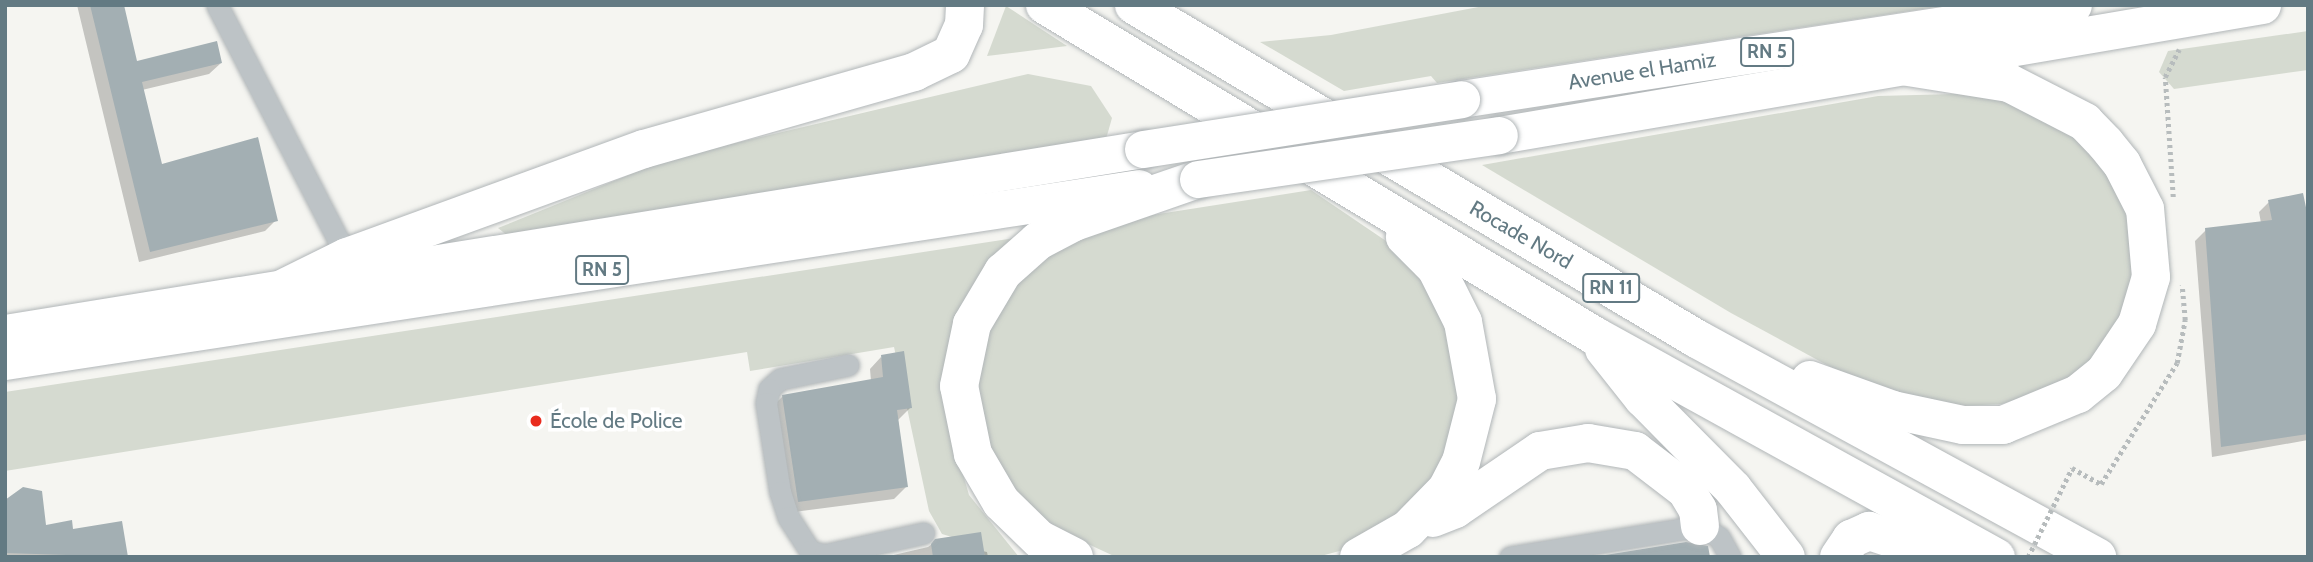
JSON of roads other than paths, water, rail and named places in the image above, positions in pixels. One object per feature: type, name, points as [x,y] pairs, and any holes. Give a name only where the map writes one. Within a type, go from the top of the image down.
[{"type":"highway","points":[[284,288],[347,257],[644,149],[914,72],[951,54],[964,25],[965,5]]},
{"type":"highway","name":"RN 11","points":[[1045,5],[1595,337],[1996,557]]},
{"type":"highway","name":"Rocade Nord","points":[[1134,5],[1697,339],[2097,557]]},
{"type":"highway","name":"Avenue el Hamiz","points":[[284,288],[1143,149],[2073,5]]},
{"type":"highway","name":"RN 5","points":[[5,361],[1499,135],[2262,5]]},
{"type":"highway","points":[[1697,339],[1893,410],[1963,425],[2003,425],[2047,409],[2078,394],[2122,351],[2137,324],[2151,277],[2145,209],[2123,164],[2085,122],[2009,83],[1908,67]]},
{"type":"highway","points":[[1074,557],[1040,540],[1001,502],[973,454],[959,386],[972,324],[1003,272],[1038,241],[1074,222],[1198,179]]},
{"type":"highway","points":[[1371,204],[1436,268],[1463,322],[1473,362],[1477,399],[1461,462],[1447,489],[1408,529]]},
{"type":"highway","name":"RN 5","points":[[5,334],[284,288]]},
{"type":"highway","points":[[1595,337],[1628,381],[1733,489],[1786,557]]},
{"type":"highway","points":[[1359,557],[1408,529],[1455,509],[1540,451],[1588,443],[1635,451],[1686,490],[1698,510],[1700,526]]},
{"type":"highway","points":[[1839,557],[1851,539],[1869,531],[1948,557]]},
{"type":"street","points":[[216,5],[347,257]]},
{"type":"street","points":[[848,365],[779,379],[769,390],[766,402],[779,492],[788,517],[810,551],[823,556],[849,555],[924,533]]},
{"type":"street","points":[[1510,557],[1700,526],[1718,537],[1730,557]]},
{"type":"place","name":"École de Police","points":[[536,421]]}]
